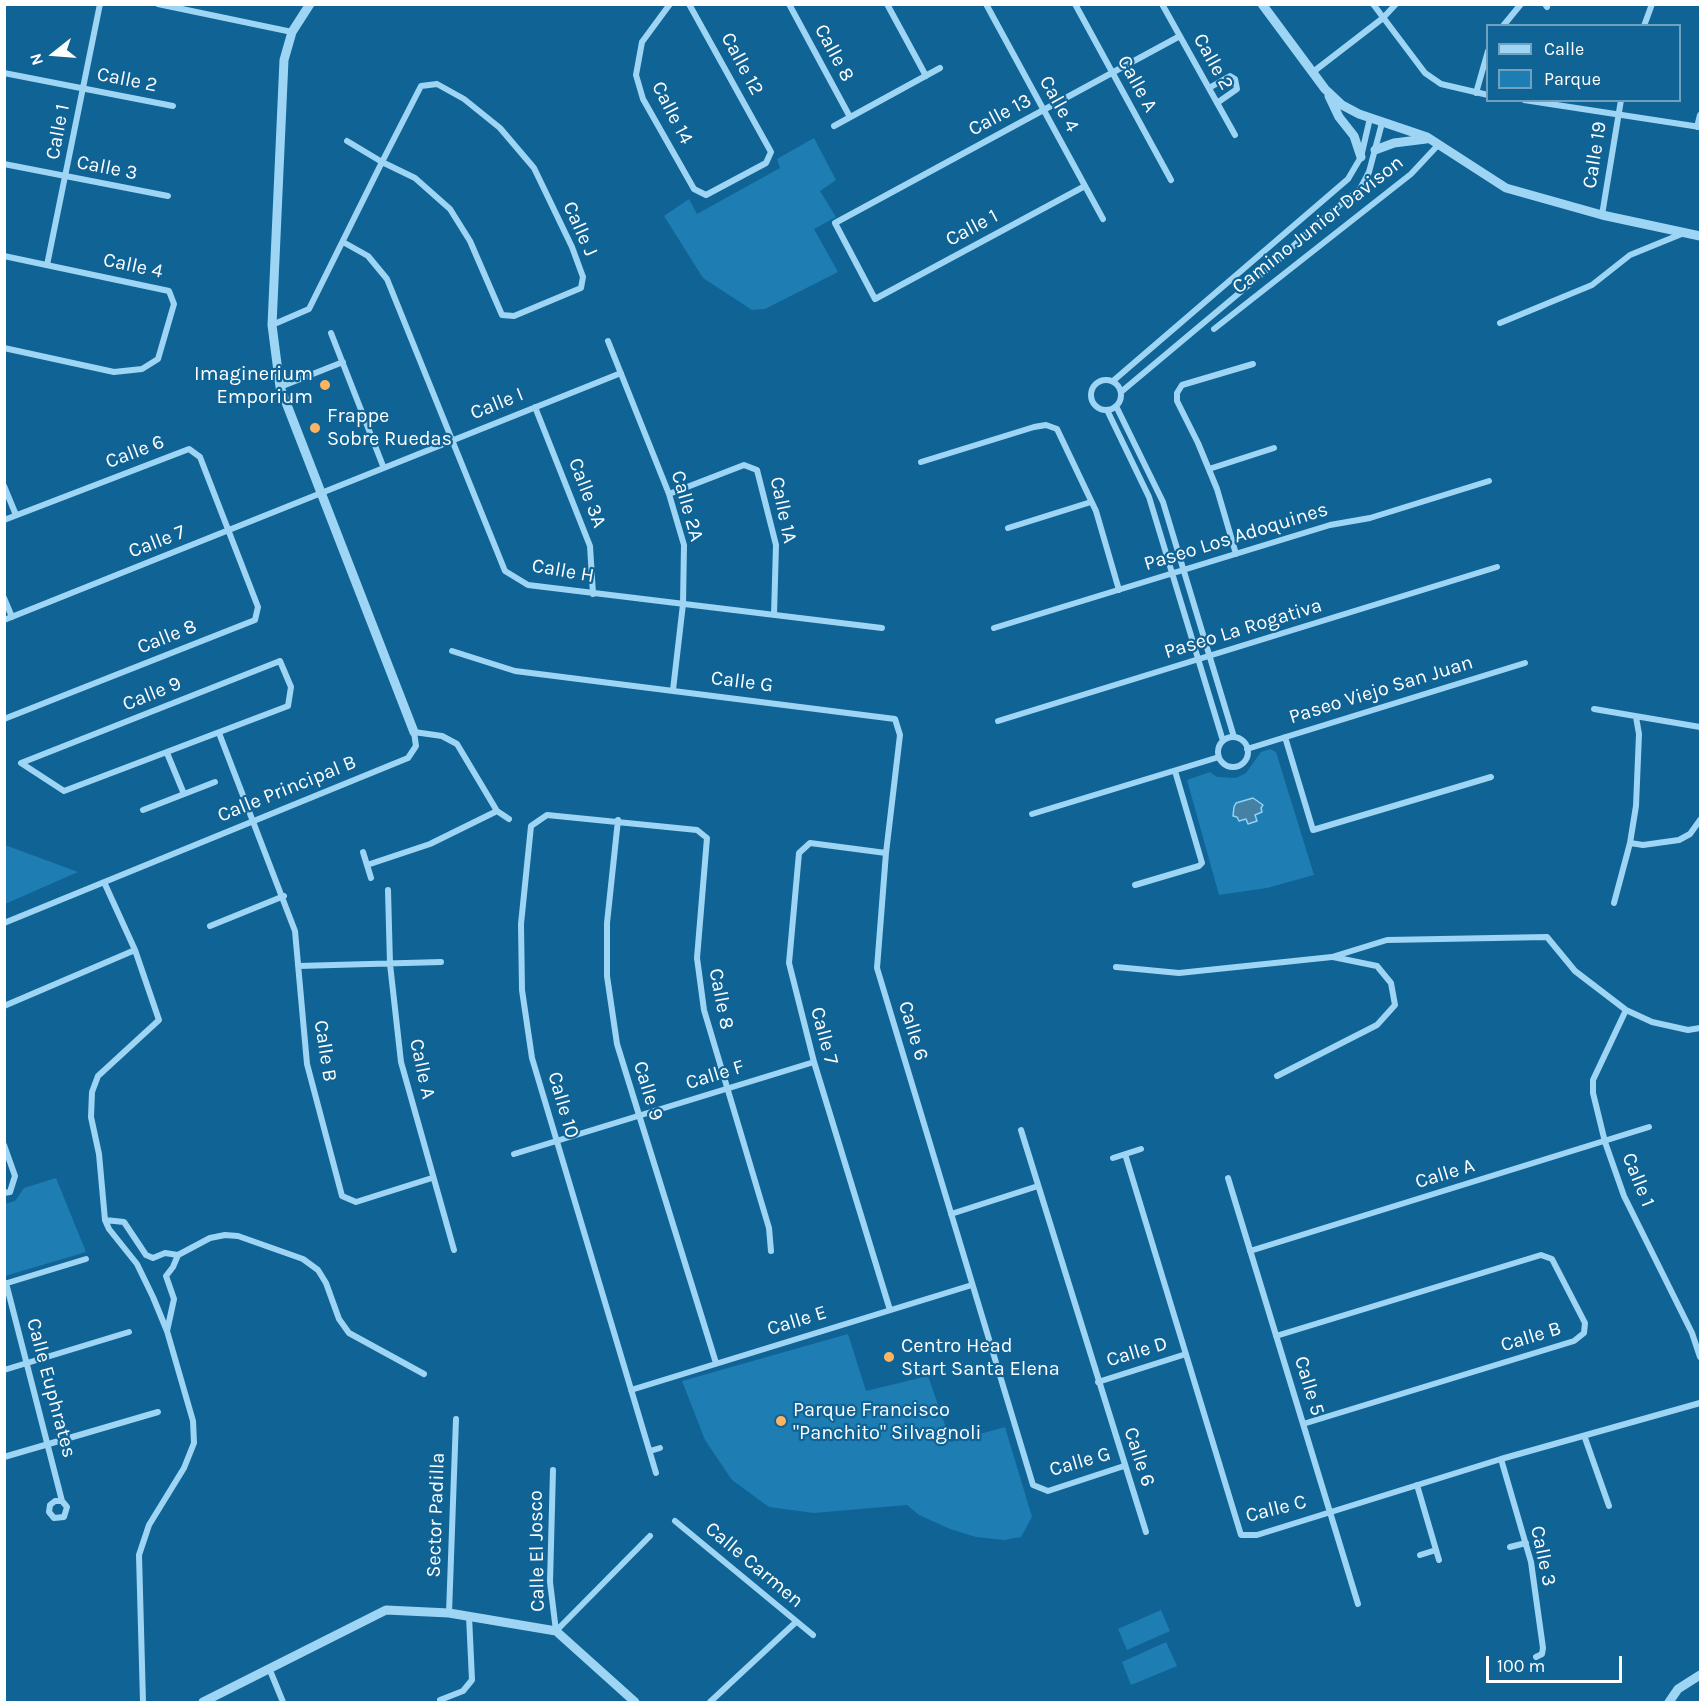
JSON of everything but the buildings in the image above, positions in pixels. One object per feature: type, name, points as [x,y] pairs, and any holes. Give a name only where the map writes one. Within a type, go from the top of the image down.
[{"type":"street","name":"Calle 1","points":[[47,265],[100,4]]},
{"type":"street","points":[[158,4],[292,32]]},
{"type":"street","points":[[310,4],[292,32],[284,60],[272,325],[280,387],[414,732],[442,736],[457,744],[497,811],[509,819]]},
{"type":"street","name":"Calle 14","points":[[670,4],[642,42],[636,75],[643,99],[687,178]]},
{"type":"street","name":"Calle 12","points":[[687,178],[694,189],[706,195],[766,163],[771,152],[689,4]]},
{"type":"street","name":"Calle 8","points":[[789,4],[850,117]]},
{"type":"street","points":[[887,4],[926,76]]},
{"type":"street","name":"Calle 4","points":[[986,4],[1103,219]]},
{"type":"street","name":"Calle A","points":[[1075,4],[1171,180]]},
{"type":"street","name":"Calle 2","points":[[1162,4],[1235,135]]},
{"type":"street","points":[[1262,4],[1325,89],[1339,117],[1354,136],[1361,157]]},
{"type":"street","points":[[1373,4],[1425,73],[1441,84],[1486,95]]},
{"type":"street","points":[[1313,72],[1383,18],[1396,4]]},
{"type":"street","points":[[1505,24],[1521,4]]},
{"type":"street","points":[[1645,24],[1652,4]]},
{"type":"street","name":"Calle 13","points":[[875,300],[835,223],[1180,36]]},
{"type":"street","points":[[1476,93],[1486,58]]},
{"type":"street","points":[[834,126],[940,68]]},
{"type":"street","name":"Calle 2","points":[[4,72],[173,106]]},
{"type":"street","points":[[1209,88],[1230,76],[1235,79],[1237,89],[1217,103]]},
{"type":"street","name":"Calle J","points":[[272,325],[309,309],[382,162],[421,86],[437,84],[464,99],[500,128],[534,168],[572,247],[583,277],[581,288],[514,316],[502,315],[470,241],[450,209],[415,178],[382,162],[347,141]]},
{"type":"street","points":[[1325,89],[1342,105],[1382,123],[1435,141],[1506,188],[1602,214],[1701,236]]},
{"type":"street","points":[[1537,102],[1699,127],[1701,115]]},
{"type":"street","name":"Calle 19","points":[[1602,214],[1621,102]]},
{"type":"street","points":[[1370,118],[1361,157],[1348,179],[1113,381],[1098,382],[1090,394],[1097,408],[1107,410],[1116,406],[1121,392],[1360,189],[1369,172],[1382,123]]},
{"type":"street","points":[[1376,150],[1394,143],[1435,141]]},
{"type":"street","name":"Camino Junior Davison","points":[[1214,329],[1411,174],[1435,141]]},
{"type":"street","name":"Calle 3","points":[[4,164],[168,196]]},
{"type":"street","name":"Calle 1","points":[[875,300],[1085,186]]},
{"type":"street","points":[[1500,323],[1593,285],[1630,255],[1684,233]]},
{"type":"street","name":"Calle H","points":[[342,242],[368,256],[387,279],[450,440],[505,571],[528,585],[882,628]]},
{"type":"street","name":"Calle 4","points":[[4,256],[169,291],[174,304],[158,359],[142,369],[114,372],[4,348]]},
{"type":"street","points":[[331,333],[383,466]]},
{"type":"street","name":"Calle 2A","points":[[608,341],[669,494],[684,545],[683,604],[673,690]]},
{"type":"street","points":[[280,387],[343,362]]},
{"type":"street","points":[[1236,554],[1209,468],[1177,401],[1177,393],[1182,385],[1253,364]]},
{"type":"street","name":"Calle I","points":[[320,494],[383,466],[621,373]]},
{"type":"street","points":[[1113,381],[1121,392]]},
{"type":"street","points":[[1116,406],[1155,482],[1234,737],[1243,742],[1247,749]]},
{"type":"street","name":"Calle 3A","points":[[535,407],[590,546],[593,594]]},
{"type":"street","points":[[1107,410],[1149,497],[1223,741]]},
{"type":"street","points":[[921,462],[1046,425],[1057,429],[1091,502],[1119,590]]},
{"type":"street","points":[[1209,468],[1274,448]]},
{"type":"street","name":"Calle 6","points":[[4,520],[189,449],[200,456],[229,532]]},
{"type":"street","name":"Calle 1A","points":[[669,494],[744,465],[757,471],[776,545],[774,615]]},
{"type":"street","name":"Paseo Los Adoquines","points":[[994,628],[1330,525],[1370,518],[1489,482]]},
{"type":"street","points":[[4,486],[16,515]]},
{"type":"street","name":"Calle 7","points":[[4,620],[320,494]]},
{"type":"street","points":[[1008,528],[1091,502]]},
{"type":"street","name":"Calle 8","points":[[4,719],[255,620],[258,607],[229,532]]},
{"type":"street","name":"Paseo La Rogativa","points":[[998,721],[1497,567]]},
{"type":"street","points":[[4,598],[12,617]]},
{"type":"street","name":"Calle G","points":[[453,651],[515,671],[896,719],[900,735],[886,853]]},
{"type":"street","name":"Calle 9","points":[[280,661],[291,687],[288,706],[167,753],[64,791],[21,763],[280,661]]},
{"type":"street","name":"Paseo Viejo San Juan","points":[[1032,814],[1219,757],[1227,766],[1237,767],[1245,761],[1247,749],[1525,663]]},
{"type":"street","points":[[1594,709],[1701,727]]},
{"type":"street","points":[[1614,903],[1630,843],[1636,806],[1639,734],[1636,717]]},
{"type":"street","name":"Calle Principal B","points":[[4,922],[408,758],[416,746],[414,732]]},
{"type":"street","points":[[219,733],[254,820]]},
{"type":"street","points":[[1219,757],[1218,750],[1223,741],[1234,737]]},
{"type":"street","points":[[1284,737],[1313,830],[1491,777]]},
{"type":"street","points":[[167,753],[184,794]]},
{"type":"street","points":[[1135,885],[1199,866],[1202,863],[1175,771]]},
{"type":"street","points":[[143,810],[215,782]]},
{"type":"street","points":[[367,865],[430,844],[497,811]]},
{"type":"street","name":"Calle 10","points":[[618,820],[547,815],[531,826],[521,924],[522,990],[532,1058],[656,1473]]},
{"type":"street","name":"Calle B","points":[[254,820],[284,896],[295,931],[307,1064],[342,1196],[356,1202],[432,1178]]},
{"type":"street","name":"Calle 8","points":[[618,820],[697,830],[706,838],[697,958],[704,1011],[769,1228],[771,1251]]},
{"type":"street","name":"Calle 9","points":[[618,820],[607,923],[607,976],[617,1044],[716,1363]]},
{"type":"street","points":[[1630,843],[1644,845],[1679,840],[1690,834],[1701,820]]},
{"type":"street","name":"Calle 7","points":[[886,853],[810,843],[799,853],[789,963],[813,1062],[890,1310]]},
{"type":"street","points":[[363,852],[371,879]]},
{"type":"street","name":"Calle 6","points":[[886,853],[877,968],[1016,1429]]},
{"type":"street","points":[[104,882],[135,950],[159,1020],[98,1076],[92,1092],[91,1117],[99,1154],[105,1220],[109,1229],[137,1264],[167,1331],[193,1421],[194,1443],[184,1468],[149,1525],[139,1555],[143,1702]]},
{"type":"street","name":"Calle A","points":[[388,890],[390,964],[401,1062],[454,1250]]},
{"type":"street","points":[[210,926],[284,896]]},
{"type":"street","points":[[1116,968],[1179,973],[1332,957],[1387,940],[1547,937],[1575,971],[1626,1010],[1652,1022],[1688,1029],[1701,1028]]},
{"type":"street","points":[[4,1006],[135,950]]},
{"type":"street","points":[[1276,1076],[1377,1025],[1395,1005],[1391,984],[1377,966],[1332,957]]},
{"type":"street","points":[[298,966],[441,962]]},
{"type":"street","name":"Calle 1","points":[[1626,1010],[1593,1080],[1593,1093],[1605,1142],[1624,1196],[1692,1333],[1701,1357]]},
{"type":"street","name":"Calle F","points":[[514,1154],[813,1062]]},
{"type":"street","name":"Calle A","points":[[1250,1251],[1649,1127]]},
{"type":"street","name":"Calle 6","points":[[1021,1130],[1146,1532]]},
{"type":"street","points":[[4,1145],[15,1176],[10,1192],[4,1193]]},
{"type":"street","points":[[1113,1158],[1141,1149]]},
{"type":"street","name":"Calle C","points":[[1125,1154],[1241,1535],[1257,1535],[1501,1459],[1585,1438],[1701,1403]]},
{"type":"street","name":"Calle 5","points":[[1228,1178],[1358,1604]]},
{"type":"street","points":[[951,1214],[1038,1186]]},
{"type":"street","points":[[105,1220],[124,1222],[146,1255],[153,1258],[165,1253],[178,1255],[210,1238],[225,1235],[238,1236],[303,1259],[318,1270],[326,1283],[339,1319],[349,1333],[424,1374]]},
{"type":"street","points":[[167,1331],[174,1299],[166,1276],[178,1255]]},
{"type":"street","name":"Calle B","points":[[1276,1336],[1541,1255],[1552,1259],[1585,1323],[1584,1332],[1574,1341],[1303,1424]]},
{"type":"street","points":[[5,1283],[86,1259]]},
{"type":"street","name":"Calle Euphrates","points":[[5,1283],[62,1501]]},
{"type":"street","name":"Calle E","points":[[631,1390],[972,1285]]},
{"type":"street","points":[[4,1370],[129,1332]]},
{"type":"street","name":"Calle D","points":[[1098,1382],[1186,1354]]},
{"type":"street","points":[[4,1457],[49,1446],[158,1412]]},
{"type":"street","name":"Sector Padilla","points":[[449,1613],[456,1419]]},
{"type":"street","name":"Calle G","points":[[1016,1429],[1033,1485],[1048,1491],[1124,1466]]},
{"type":"street","points":[[1585,1438],[1609,1506]]},
{"type":"street","points":[[650,1451],[660,1448]]},
{"type":"street","name":"Calle 3","points":[[1501,1459],[1531,1562],[1543,1648],[1542,1654],[1536,1657]]},
{"type":"street","name":"Calle El Josco","points":[[553,1470],[550,1582],[556,1631]]},
{"type":"street","points":[[1417,1485],[1439,1560]]},
{"type":"street","name":"Calle Carmen","points":[[675,1521],[813,1635]]},
{"type":"street","points":[[556,1631],[650,1536]]},
{"type":"street","points":[[1510,1547],[1526,1543]]},
{"type":"street","points":[[1420,1555],[1436,1550]]},
{"type":"street","points":[[203,1702],[386,1610],[449,1613],[556,1631],[634,1702]]},
{"type":"street","points":[[440,1700],[463,1691],[472,1680],[469,1616]]},
{"type":"street","points":[[710,1702],[796,1622]]},
{"type":"street","points":[[269,1668],[283,1702]]},
{"type":"street","points":[[1669,1702],[1678,1689],[1701,1675]]},
{"type":"green space","points":[[814,138],[836,180],[820,191],[836,217],[814,229],[838,272],[765,309],[752,310],[703,278],[664,216],[689,199],[697,214],[780,168],[777,159]]},
{"type":"green space","points":[[1270,749],[1276,752],[1314,875],[1267,888],[1219,895],[1187,780],[1210,772],[1217,777],[1236,778],[1246,773],[1261,752]]},
{"type":"green space","points":[[5,845],[78,872],[5,904]]},
{"type":"green space","points":[[56,1178],[86,1252],[5,1276],[5,1204],[15,1201],[24,1188]]},
{"type":"green space","points":[[848,1334],[866,1391],[928,1376],[951,1442],[1005,1427],[1032,1517],[1021,1537],[1004,1540],[976,1537],[950,1529],[919,1515],[907,1505],[814,1513],[769,1507],[732,1480],[705,1440],[682,1381]]},
{"type":"green space","points":[[1161,1610],[1170,1631],[1127,1650],[1118,1629]]},
{"type":"green space","points":[[1166,1642],[1177,1666],[1131,1685],[1122,1662]]},
{"type":"shaded area","points":[[1253,798],[1263,805],[1262,812],[1255,815],[1257,821],[1248,824],[1246,819],[1239,821],[1233,816],[1236,803]]},
{"type":"place","name":"Imaginerium Emporium","points":[[325,385]]},
{"type":"place","name":"Frappe Sobre Ruedas","points":[[315,428]]},
{"type":"place","name":"Centro Head Start Santa Elena","points":[[889,1357]]},
{"type":"place","name":"Parque Francisco \"Panchito\" Silvagnoli","points":[[781,1421]]}]
